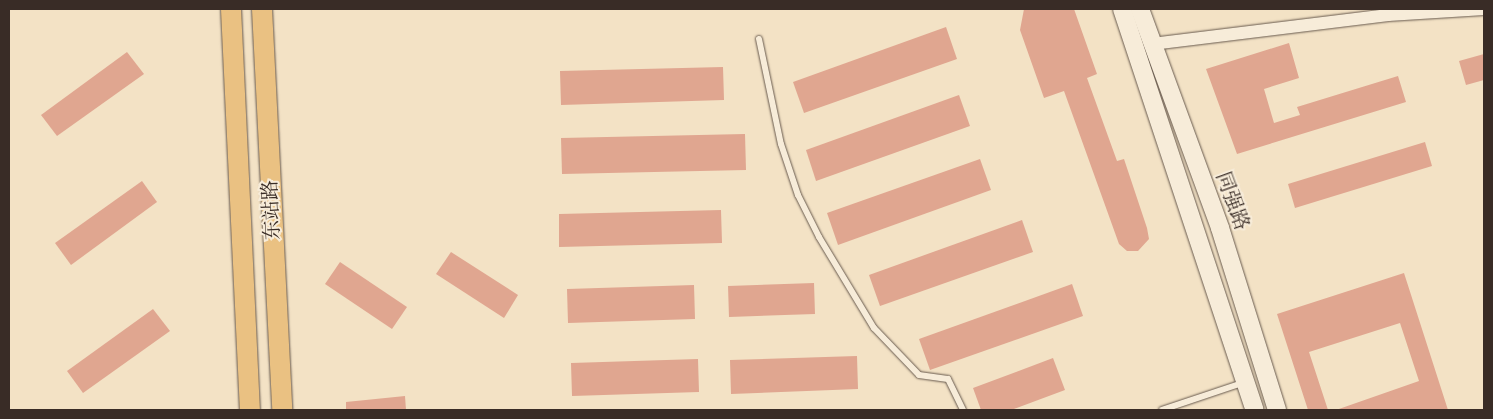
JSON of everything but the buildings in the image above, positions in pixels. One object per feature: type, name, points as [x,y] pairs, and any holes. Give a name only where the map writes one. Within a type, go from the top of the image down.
[{"type":"main road","name":"东站路","points":[[231,9],[250,410]]},
{"type":"main road","name":"东站路","points":[[262,9],[282,410]]},
{"type":"main road","points":[[1122,9],[1255,410]]},
{"type":"main road","name":"同强路","points":[[1140,9],[1220,228],[1277,410]]},
{"type":"street","points":[[1152,44],[1388,15],[1484,9]]},
{"type":"lane","points":[[759,39],[782,144],[798,195],[819,237],[874,328],[919,376],[948,379],[963,410]]},
{"type":"lane","points":[[1162,410],[1246,381]]}]
